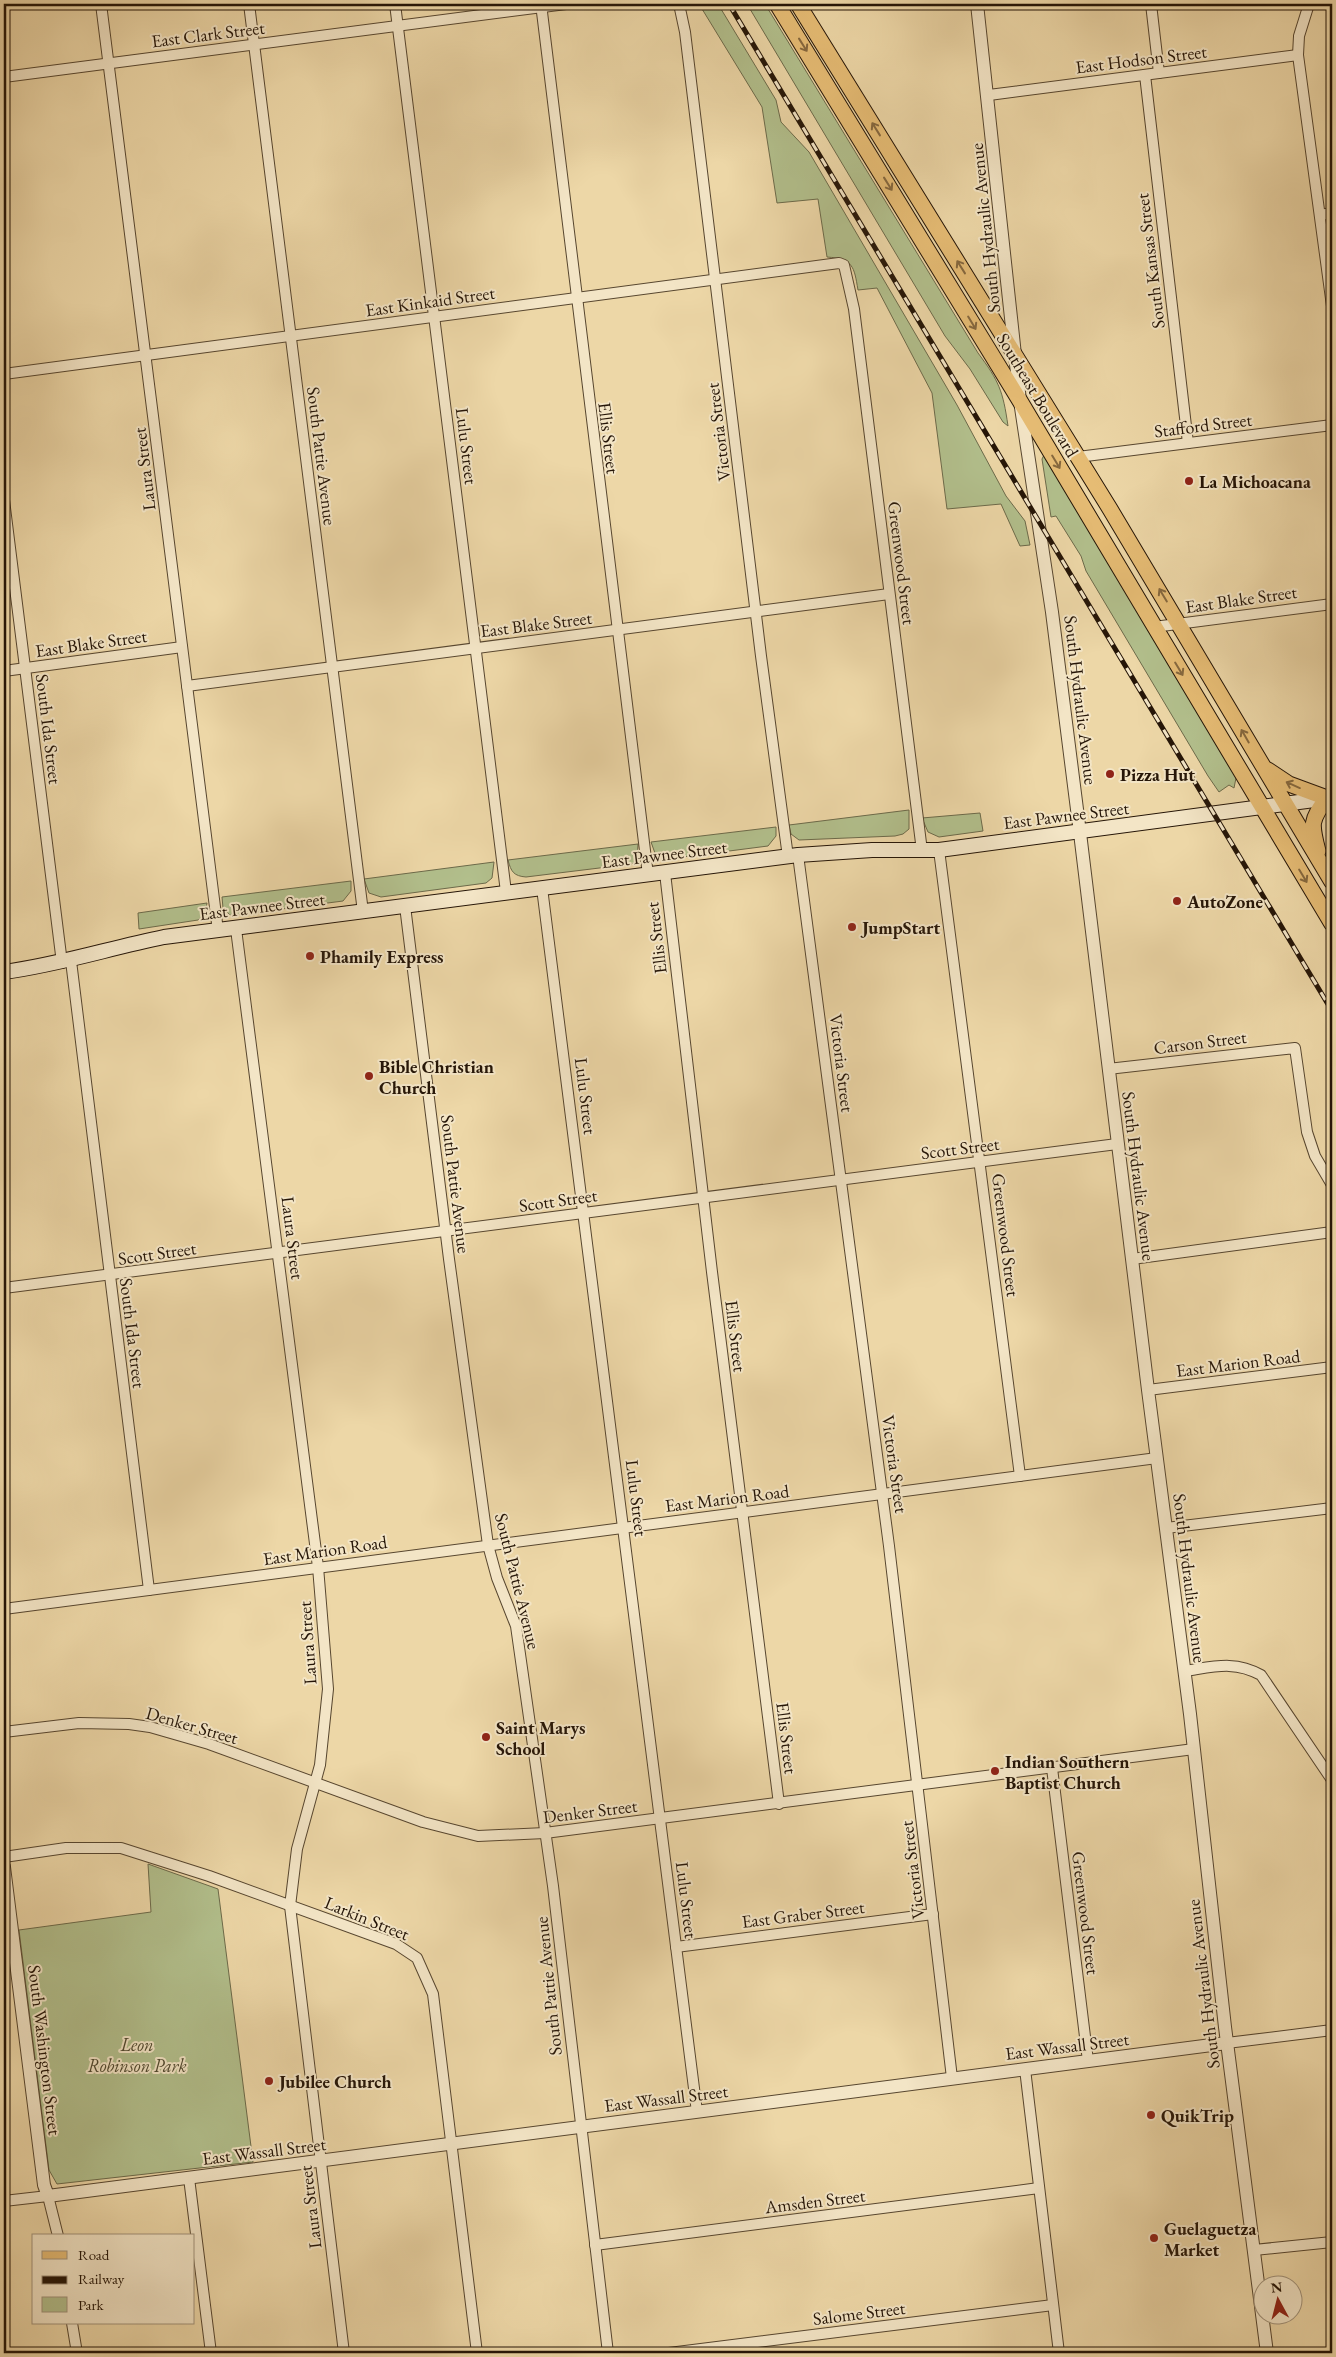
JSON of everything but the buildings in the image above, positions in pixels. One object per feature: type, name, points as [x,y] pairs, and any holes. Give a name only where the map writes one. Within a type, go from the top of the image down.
[{"type":"main road","name":"Southeast Boulevard","points":[[777,4],[1020,402],[1332,924]]},
{"type":"main road","name":"Southeast Boulevard","points":[[798,4],[1016,354],[1180,624],[1284,804],[1332,882]]},
{"type":"main road","points":[[1262,765],[1289,784],[1330,798],[1313,819],[1313,832],[1321,864]]},
{"type":"main road","name":"East Pawnee Street","points":[[4,972],[66,962],[124,945],[506,892],[793,856],[872,850],[939,850],[1080,833],[1330,798]]},
{"type":"street","name":"Laura Street","points":[[101,4],[147,355],[218,931]]},
{"type":"street","name":"South Pattie Avenue","points":[[249,4],[362,912]]},
{"type":"street","name":"Lulu Street","points":[[395,4],[506,892]]},
{"type":"street","name":"East Clark Street","points":[[4,78],[541,5],[566,4]]},
{"type":"street","name":"Victoria Street","points":[[679,4],[685,32],[756,612],[841,1179],[882,1494],[952,2078]]},
{"type":"street","name":"South Hydraulic Avenue","points":[[977,4],[1020,402],[1052,612],[1080,833],[1117,1144],[1194,1749],[1227,2043],[1267,2353]]},
{"type":"street","points":[[1151,4],[1160,73]]},
{"type":"street","points":[[1309,4],[1299,36],[1298,55],[1332,306]]},
{"type":"street","name":"Ellis Street","points":[[541,5],[648,875]]},
{"type":"street","name":"East Hodson Street","points":[[988,95],[1298,55]]},
{"type":"street","name":"South Kansas Street","points":[[1144,75],[1188,443]]},
{"type":"street","points":[[1320,215],[1332,213]]},
{"type":"street","name":"East Kinkaid Street","points":[[4,374],[839,263],[844,265],[849,280]]},
{"type":"street","name":"Greenwood Street","points":[[849,280],[922,850]]},
{"type":"street","name":"Stafford Street","points":[[1078,457],[1332,424]]},
{"type":"street","name":"South Ida Street","points":[[4,500],[25,668],[110,1276],[149,1590]]},
{"type":"street","name":"East Blake Street","points":[[187,686],[889,594]]},
{"type":"street","name":"East Blake Street","points":[[1154,627],[1332,604]]},
{"type":"street","name":"East Blake Street","points":[[4,671],[182,647]]},
{"type":"street","name":"Greenwood Street","points":[[939,850],[1020,1476]]},
{"type":"street","name":"Ellis Street","points":[[664,873],[779,1804]]},
{"type":"street","name":"Lulu Street","points":[[542,888],[585,1212],[697,2112]]},
{"type":"street","name":"South Pattie Avenue","points":[[405,906],[445,1231],[488,1545],[497,1578],[516,1626],[546,1833],[608,2353]]},
{"type":"street","name":"Laura Street","points":[[236,929],[318,1567],[328,1689],[320,1765],[297,1849],[290,1906],[298,1987],[344,2353]]},
{"type":"street","name":"Carson Street","points":[[1108,1069],[1295,1048],[1306,1132],[1315,1156],[1332,1185]]},
{"type":"street","name":"Scott Street","points":[[4,1288],[110,1276],[585,1212],[1117,1144]]},
{"type":"street","points":[[1132,1259],[1332,1232]]},
{"type":"street","name":"East Marion Road","points":[[1148,1390],[1332,1367]]},
{"type":"street","name":"East Marion Road","points":[[4,1609],[1157,1458]]},
{"type":"street","points":[[1166,1528],[1332,1508]]},
{"type":"street","points":[[1184,1671],[1230,1665],[1250,1669],[1261,1675],[1332,1780]]},
{"type":"street","name":"Denker Street","points":[[4,1732],[79,1722],[129,1724],[150,1727],[209,1744],[423,1822],[478,1836],[546,1833],[1194,1749]]},
{"type":"street","name":"Greenwood Street","points":[[1052,1768],[1088,2061]]},
{"type":"street","name":"Larkin Street","points":[[4,1857],[66,1848],[121,1848],[209,1876],[396,1944],[417,1958],[433,1994],[477,2353]]},
{"type":"street","name":"South Washington Street","points":[[4,1867],[44,2185],[58,2234]]},
{"type":"street","name":"East Graber Street","points":[[676,1947],[933,1914]]},
{"type":"street","name":"East Wassall Street","points":[[4,2202],[1332,2030]]},
{"type":"street","points":[[1025,2069],[1059,2353]]},
{"type":"street","points":[[189,2178],[211,2353]]},
{"type":"street","name":"Amsden Street","points":[[595,2245],[1039,2188]]},
{"type":"street","points":[[1254,2250],[1332,2242]]},
{"type":"street","name":"Salome Street","points":[[670,2353],[1053,2305]]},
{"type":"street","points":[[72,2324],[77,2353]]},
{"type":"green space","points":[[699,4],[718,4],[776,100],[781,122],[809,152],[957,405],[1006,496],[1025,521],[1030,545],[1020,546],[1001,504],[947,509],[932,393],[877,288],[858,290],[851,265],[836,258],[827,257],[818,199],[777,203],[762,107]]},
{"type":"green space","points":[[747,4],[765,4],[978,353],[991,371],[1002,395],[1008,426],[1003,422],[970,369],[945,336]]},
{"type":"green space","points":[[1044,455],[1235,772],[1234,788],[1229,785],[1219,792],[1208,776],[1086,571],[1081,556],[1056,516],[1051,517],[1042,459]]},
{"type":"green space","points":[[909,810],[909,829],[903,834],[895,836],[799,840],[791,834],[789,825]]},
{"type":"green space","points":[[980,813],[983,831],[939,837],[928,832],[922,818]]},
{"type":"green space","points":[[776,827],[776,836],[768,846],[667,859],[656,856],[651,842]]},
{"type":"green space","points":[[638,844],[637,859],[632,864],[526,877],[514,873],[510,868],[508,860]]},
{"type":"green space","points":[[494,862],[492,878],[486,883],[381,897],[369,893],[364,879]]},
{"type":"green space","points":[[351,881],[351,891],[343,901],[236,915],[230,915],[223,908],[222,897]]},
{"type":"green space","points":[[207,903],[205,914],[198,920],[139,929],[138,913]]},
{"type":"green space","name":"Leon Robinson Park","points":[[148,1864],[218,1889],[253,2162],[57,2184],[49,2170],[19,1930],[151,1912]]},
{"type":"railway","points":[[729,4],[1332,1011]]},
{"type":"place","name":"La Michoacana","points":[[1189,481]]},
{"type":"place","name":"Pizza Hut","points":[[1110,774]]},
{"type":"place","name":"AutoZone","points":[[1177,901]]},
{"type":"place","name":"JumpStart","points":[[852,927]]},
{"type":"place","name":"Phamily Express","points":[[310,956]]},
{"type":"place","name":"Bible Christian Church","points":[[369,1076]]},
{"type":"place","name":"Saint Marys School","points":[[486,1737]]},
{"type":"place","name":"Indian Southern Baptist Church","points":[[995,1771]]},
{"type":"place","name":"Jubilee Church","points":[[269,2081]]},
{"type":"place","name":"QuikTrip","points":[[1151,2115]]},
{"type":"place","name":"Guelaguetza Market","points":[[1154,2238]]}]
